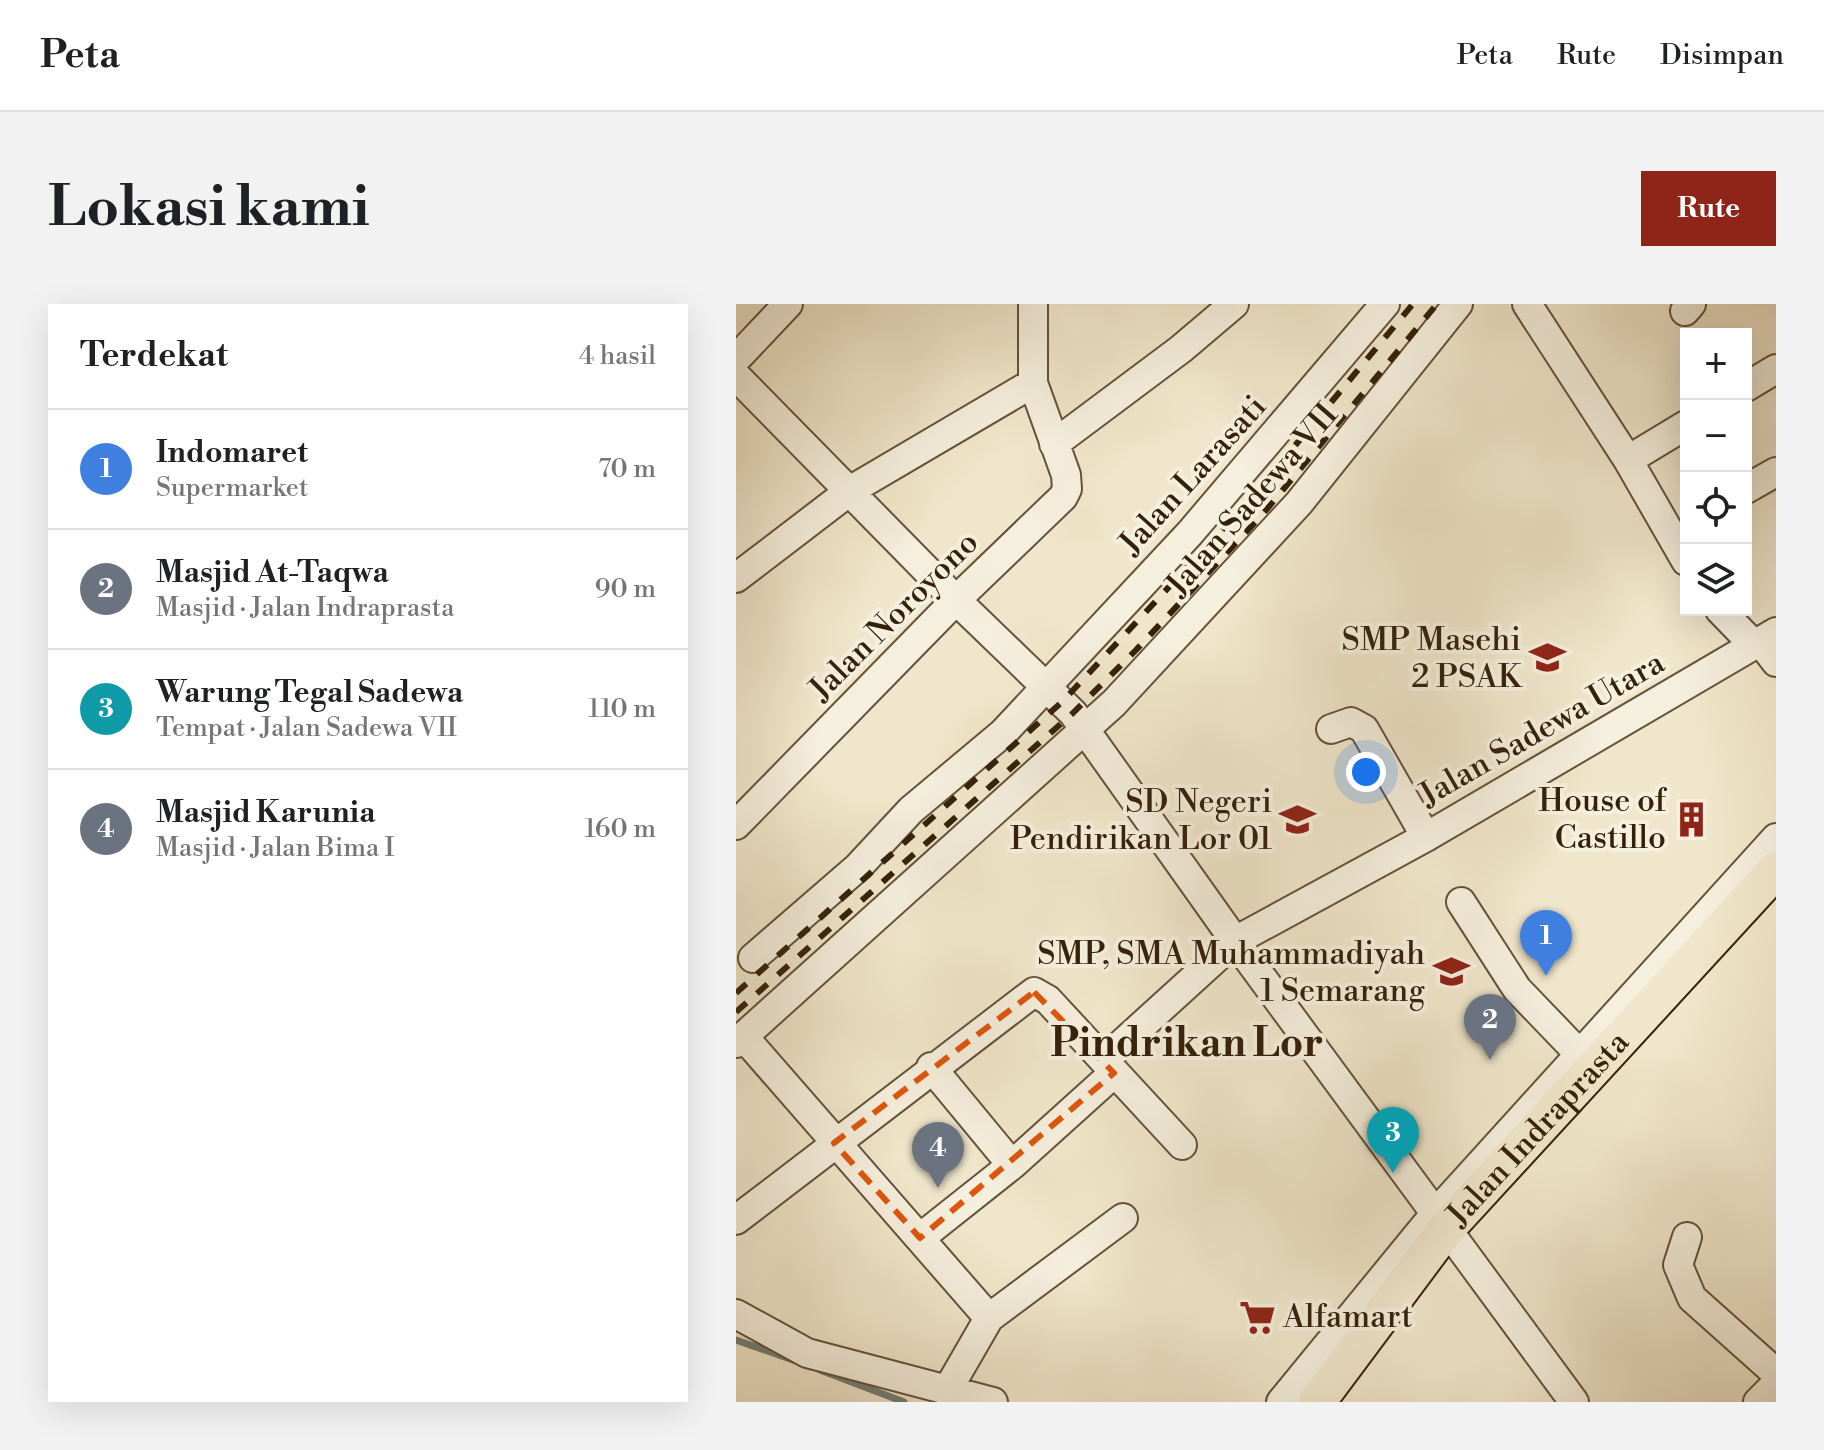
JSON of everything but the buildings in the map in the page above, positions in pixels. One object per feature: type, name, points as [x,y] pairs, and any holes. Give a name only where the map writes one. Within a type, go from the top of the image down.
[{"type":"main road","name":"Jalan Indraprasta","points":[[1317,1402],[1440,1221],[1593,1068],[1776,870]]},
{"type":"street","points":[[736,359],[788,304]]},
{"type":"street","name":"Jalan Noroyono","points":[[736,825],[956,600],[1063,497],[1067,489],[1066,475],[1033,383],[1033,304]]},
{"type":"street","points":[[1054,444],[1181,349],[1234,304]]},
{"type":"street","name":"Jalan Larasati","points":[[753,958],[858,867],[911,810],[1003,733],[1201,521],[1385,304]]},
{"type":"street","name":"Jalan Sadewa VII","points":[[740,1040],[1210,603],[1289,514],[1458,304]]},
{"type":"street","points":[[1527,304],[1628,460],[1677,527]]},
{"type":"street","points":[[1752,383],[1776,369]]},
{"type":"street","points":[[736,578],[851,490],[1033,383]]},
{"type":"street","points":[[741,390],[851,490],[1080,723],[1235,941],[1574,1402]]},
{"type":"street","points":[[1628,460],[1680,429]]},
{"type":"street","points":[[1752,486],[1776,472]]},
{"type":"street","points":[[1728,616],[1766,645]]},
{"type":"street","name":"Jalan Sadewa Utara","points":[[920,1238],[1012,1165],[1235,941],[1766,645]]},
{"type":"street","name":"Jalan Sadewa Utara","points":[[1331,729],[1351,722],[1364,729],[1426,837]]},
{"type":"street","points":[[1281,1402],[1776,838]]},
{"type":"street","points":[[1461,902],[1517,989],[1593,1068]]},
{"type":"street","points":[[736,1220],[931,1067],[1034,992],[1048,1000],[1182,1145]]},
{"type":"street","points":[[740,1040],[989,1318]]},
{"type":"street","points":[[931,1067],[1012,1165]]},
{"type":"street","points":[[948,1389],[989,1318],[1123,1218]]},
{"type":"street","points":[[1687,1237],[1678,1265],[1692,1298],[1776,1373]]},
{"type":"street","points":[[736,1314],[807,1353],[993,1402]]},
{"type":"street","points":[[1758,1402],[1776,1384]]},
{"type":"highlighted area","points":[[1034,992],[1114,1073],[920,1238],[834,1143]]},
{"type":"waterway","points":[[736,1340],[793,1360]]},
{"type":"waterway","points":[[820,1370],[904,1402]]},
{"type":"railway","points":[[736,993],[1062,702],[1248,502],[1413,304]]},
{"type":"railway","points":[[736,1012],[1073,713],[1136,650],[1262,515],[1437,304]]},
{"type":"place","name":"SMP Masehi 2 PSAK","points":[[1547,658]]},
{"type":"place","name":"House of Castillo","points":[[1692,819]]},
{"type":"place","name":"SD Negeri Pendirikan Lor 01","points":[[1298,820]]},
{"type":"place","name":"SMP, SMA Muhammadiyah 1 Semarang","points":[[1451,972]]},
{"type":"place","name":"Indomaret","points":[[1546,976]]},
{"type":"place","name":"Masjid At-Taqwa","points":[[1490,1060]]},
{"type":"place","name":"Warung Tegal Sadewa","points":[[1393,1173]]},
{"type":"place","name":"Masjid Karunia","points":[[938,1188]]},
{"type":"place","name":"Alfamart","points":[[1257,1317]]},
{"type":"district","name":"Pindrikan Lor","points":[[1187,1044]]}]
